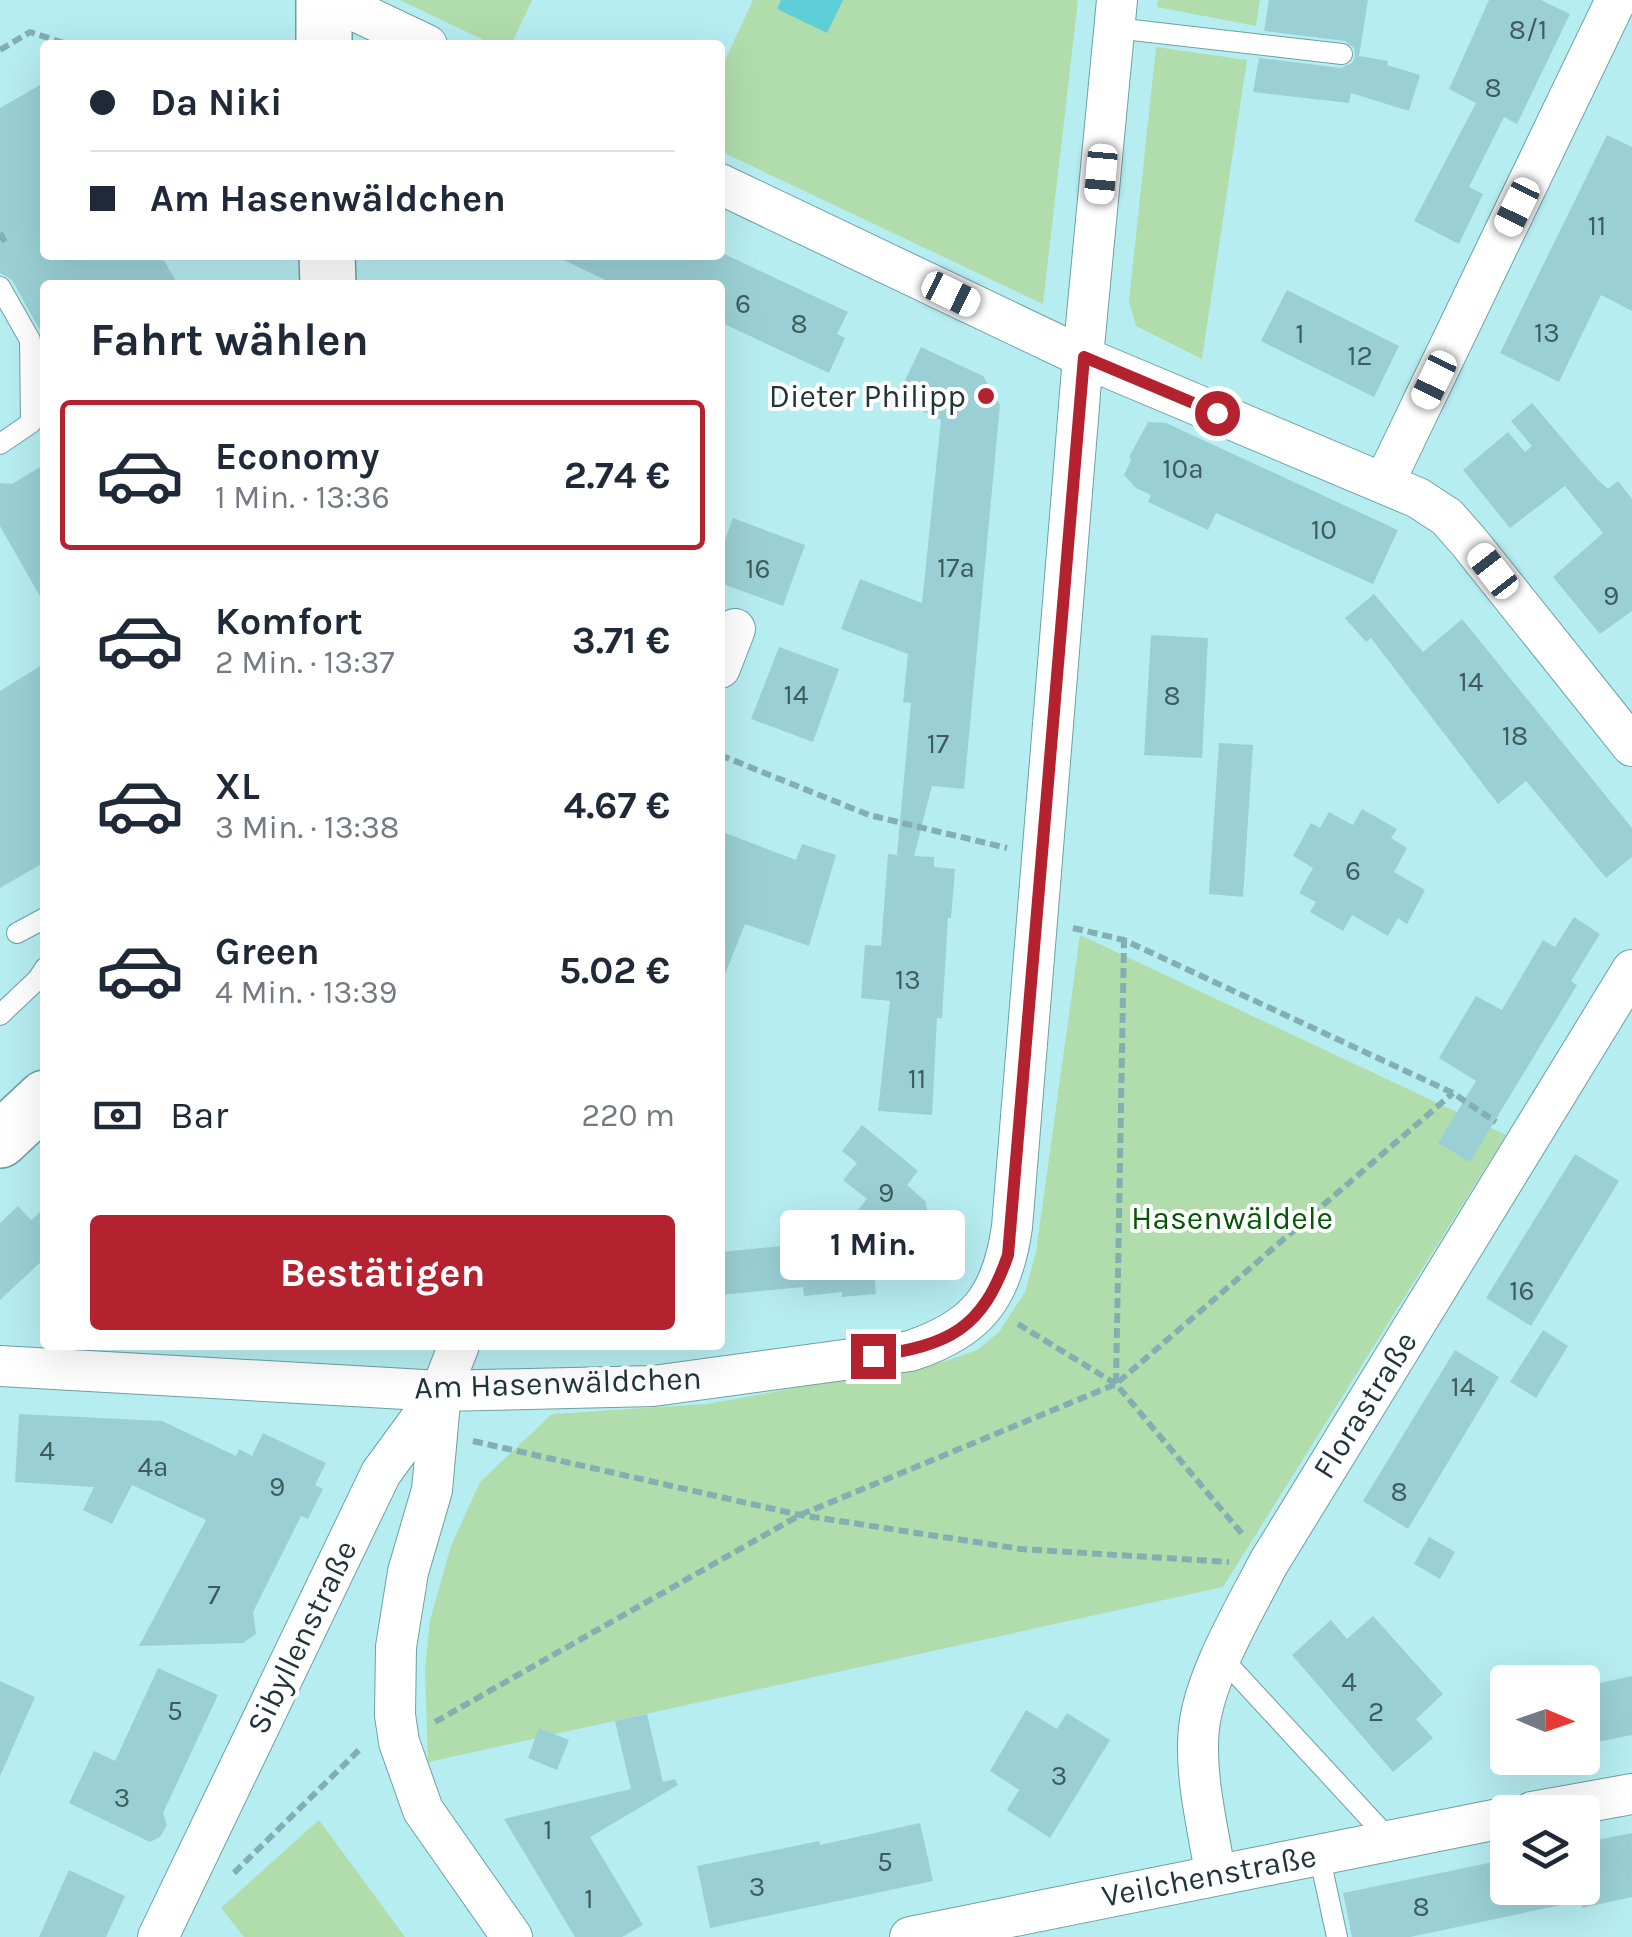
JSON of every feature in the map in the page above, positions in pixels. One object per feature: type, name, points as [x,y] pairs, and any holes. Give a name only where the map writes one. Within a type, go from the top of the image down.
[{"type":"street","points":[[324,40],[328,0],[416,40]]},
{"type":"street","points":[[1384,483],[1616,0]]},
{"type":"street","name":"Am Hasenwäldchen","points":[[0,1366],[441,1391],[653,1386],[910,1351],[942,1340],[966,1326],[987,1305],[1008,1255],[1012,1228],[1116,14]]},
{"type":"street","points":[[725,186],[1084,357],[1418,498],[1448,518],[1632,746]]},
{"type":"street","points":[[725,656],[736,629]]},
{"type":"street","name":"Florastraße","points":[[1215,1874],[1199,1767],[1200,1726],[1221,1658],[1268,1564],[1632,970]]},
{"type":"street","points":[[0,1140],[40,1103]]},
{"type":"street","name":"Sibyllenstraße","points":[[158,1937],[381,1473],[441,1391],[456,1350]]},
{"type":"street","points":[[441,1391],[432,1490],[408,1572],[396,1647],[397,1728],[423,1810],[512,1937]]},
{"type":"street","points":[[1600,1800],[1632,1794]]},
{"type":"street","name":"Veilchenstraße","points":[[910,1937],[1490,1820]]},
{"type":"lane","points":[[1116,14],[1342,54]]},
{"type":"lane","points":[[0,288],[30,340],[32,423],[0,444]]},
{"type":"lane","points":[[17,932],[40,920]]},
{"type":"lane","points":[[0,1014],[40,976]]},
{"type":"lane","points":[[1221,1658],[1388,1839]]},
{"type":"lane","points":[[1319,1854],[1338,1937]]},
{"type":"path","points":[[0,50],[30,32],[55,40]]},
{"type":"path","points":[[0,233],[5,242]]},
{"type":"path","points":[[725,758],[869,815],[1042,857]]},
{"type":"path","points":[[1038,920],[1124,940],[1453,1093],[1526,1142]]},
{"type":"path","points":[[1116,1384],[1124,940]]},
{"type":"path","points":[[230,1876],[397,1728],[800,1514],[1116,1384],[1453,1093]]},
{"type":"path","points":[[987,1305],[1116,1384],[1268,1564]]},
{"type":"path","points":[[438,1433],[800,1514],[1022,1549],[1268,1564]]},
{"type":"green space","points":[[400,0],[532,0],[513,40],[484,40]]},
{"type":"green space","points":[[753,0],[1078,0],[1043,304],[725,153],[725,60]]},
{"type":"green space","points":[[1158,0],[1260,0],[1256,26],[1157,7]]},
{"type":"green space","points":[[1156,47],[1247,60],[1202,359],[1136,326],[1129,301]]},
{"type":"green space","name":"Hasenwäldele","points":[[1080,935],[1506,1135],[1223,1587],[428,1762],[425,1669],[430,1620],[451,1546],[480,1482],[552,1414],[707,1404],[949,1360],[977,1350],[999,1332],[1025,1292],[1036,1252]]},
{"type":"green space","points":[[319,1820],[405,1937],[244,1937],[221,1908]]},
{"type":"water","points":[[781,0],[843,0],[827,33],[777,9]]},
{"type":"building","points":[[1269,0],[1368,0],[1359,56],[1388,61],[1387,65],[1420,75],[1409,111],[1351,93],[1349,103],[1253,92],[1259,58],[1341,68],[1355,57],[1354,48],[1345,41],[1264,31]]},
{"type":"building","points":[[1489,0],[1541,0],[1570,14],[1517,124],[1504,117],[1469,187],[1483,194],[1459,244],[1414,221],[1476,103],[1449,89]]},
{"type":"building","points":[[40,85],[40,260],[164,260],[175,280],[40,280],[40,330],[12,280],[0,273],[0,108]]},
{"type":"building","points":[[1607,135],[1632,147],[1632,311],[1601,295],[1559,382],[1500,353]]},
{"type":"building","points":[[725,254],[848,312],[837,334],[845,338],[829,373],[725,324],[725,280],[606,280],[564,260],[725,260]]},
{"type":"building","points":[[1287,290],[1399,346],[1374,397],[1261,341]]},
{"type":"building","points":[[921,347],[983,376],[1000,405],[964,789],[932,786],[914,856],[934,857],[934,867],[955,869],[942,1018],[937,1018],[932,1115],[878,1111],[890,1001],[861,998],[865,945],[881,946],[888,854],[901,855],[897,854],[911,703],[903,702],[908,654],[841,629],[860,579],[922,603],[941,420],[896,399]]},
{"type":"building","points":[[1532,403],[1596,478],[1608,489],[1618,481],[1632,499],[1632,611],[1600,634],[1553,577],[1603,533],[1565,486],[1510,528],[1463,470],[1508,432],[1525,452],[1532,446],[1511,421]]},
{"type":"building","points":[[1148,422],[1166,423],[1398,530],[1373,584],[1216,513],[1208,530],[1148,502],[1151,495],[1136,488],[1124,475]]},
{"type":"building","points":[[40,467],[40,596],[0,526],[0,483],[12,484]]},
{"type":"building","points":[[733,518],[805,545],[783,606],[725,585],[725,540]]},
{"type":"building","points":[[1374,594],[1423,652],[1462,619],[1632,828],[1632,857],[1606,878],[1526,781],[1498,804],[1371,638],[1366,642],[1345,618]]},
{"type":"building","points":[[1151,635],[1208,638],[1202,758],[1144,755]]},
{"type":"building","points":[[779,647],[839,669],[813,742],[751,719]]},
{"type":"building","points":[[40,666],[40,865],[0,888],[0,691]]},
{"type":"building","points":[[1219,743],[1253,745],[1243,897],[1209,894]]},
{"type":"building","points":[[1362,809],[1397,829],[1391,838],[1407,848],[1394,872],[1425,890],[1407,924],[1398,918],[1388,936],[1352,915],[1343,931],[1310,912],[1316,902],[1299,893],[1313,868],[1293,856],[1311,823],[1320,828],[1329,812],[1353,825]]},
{"type":"building","points":[[725,833],[796,860],[802,844],[836,855],[809,946],[745,924],[725,974]]},
{"type":"building","points":[[1574,917],[1600,934],[1571,981],[1577,985],[1470,1162],[1438,1143],[1476,1081],[1439,1058],[1476,996],[1502,1010],[1543,940],[1555,947]]},
{"type":"building","points":[[862,1125],[918,1171],[907,1185],[926,1202],[930,1231],[918,1244],[872,1250],[876,1294],[804,1296],[803,1287],[725,1295],[725,1252],[833,1241],[867,1199],[843,1180],[857,1163],[842,1151]]},
{"type":"building","points":[[1575,1154],[1619,1181],[1531,1326],[1486,1298]]},
{"type":"building","points":[[18,1206],[31,1220],[40,1212],[40,1263],[0,1300],[0,1223]]},
{"type":"building","points":[[1543,1330],[1568,1346],[1536,1398],[1510,1382]]},
{"type":"building","points":[[1455,1350],[1499,1377],[1408,1529],[1363,1501]]},
{"type":"building","points":[[19,1414],[162,1421],[236,1456],[239,1449],[252,1456],[263,1433],[326,1463],[315,1485],[323,1489],[308,1519],[301,1516],[253,1612],[256,1634],[243,1643],[139,1646],[206,1520],[132,1485],[112,1524],[83,1510],[94,1487],[15,1482]]},
{"type":"building","points":[[1429,1537],[1455,1552],[1440,1579],[1414,1564]]},
{"type":"building","points":[[1373,1616],[1443,1694],[1416,1719],[1433,1738],[1393,1772],[1292,1655],[1331,1620],[1347,1639]]},
{"type":"building","points":[[158,1668],[218,1695],[163,1813],[167,1825],[160,1837],[150,1842],[69,1803],[94,1751],[115,1761]]},
{"type":"building","points":[[1632,1676],[1632,1735],[1600,1741],[1600,1683]]},
{"type":"building","points":[[0,1681],[35,1697],[0,1776]]},
{"type":"building","points":[[1026,1710],[1057,1729],[1067,1713],[1110,1740],[1050,1838],[1007,1810],[1019,1790],[990,1771]]},
{"type":"building","points":[[647,1714],[663,1782],[675,1779],[678,1785],[590,1837],[643,1925],[622,1937],[575,1937],[504,1819],[631,1789],[615,1721]]},
{"type":"building","points":[[539,1728],[569,1740],[557,1770],[528,1758]]},
{"type":"building","points":[[920,1823],[933,1881],[710,1928],[697,1866]]},
{"type":"building","points":[[1632,1833],[1632,1897],[1600,1904],[1600,1839]]},
{"type":"building","points":[[1490,1863],[1490,1905],[1561,1905],[1410,1937],[1352,1937],[1343,1893]]},
{"type":"building","points":[[69,1870],[125,1896],[106,1937],[39,1937]]},
{"type":"place","name":"Dieter Philipp","points":[[986,396]]},
{"type":"route","points":[[873,1356],[910,1351],[942,1340],[966,1326],[987,1305],[1008,1255],[1084,357],[1217,413]]}]
